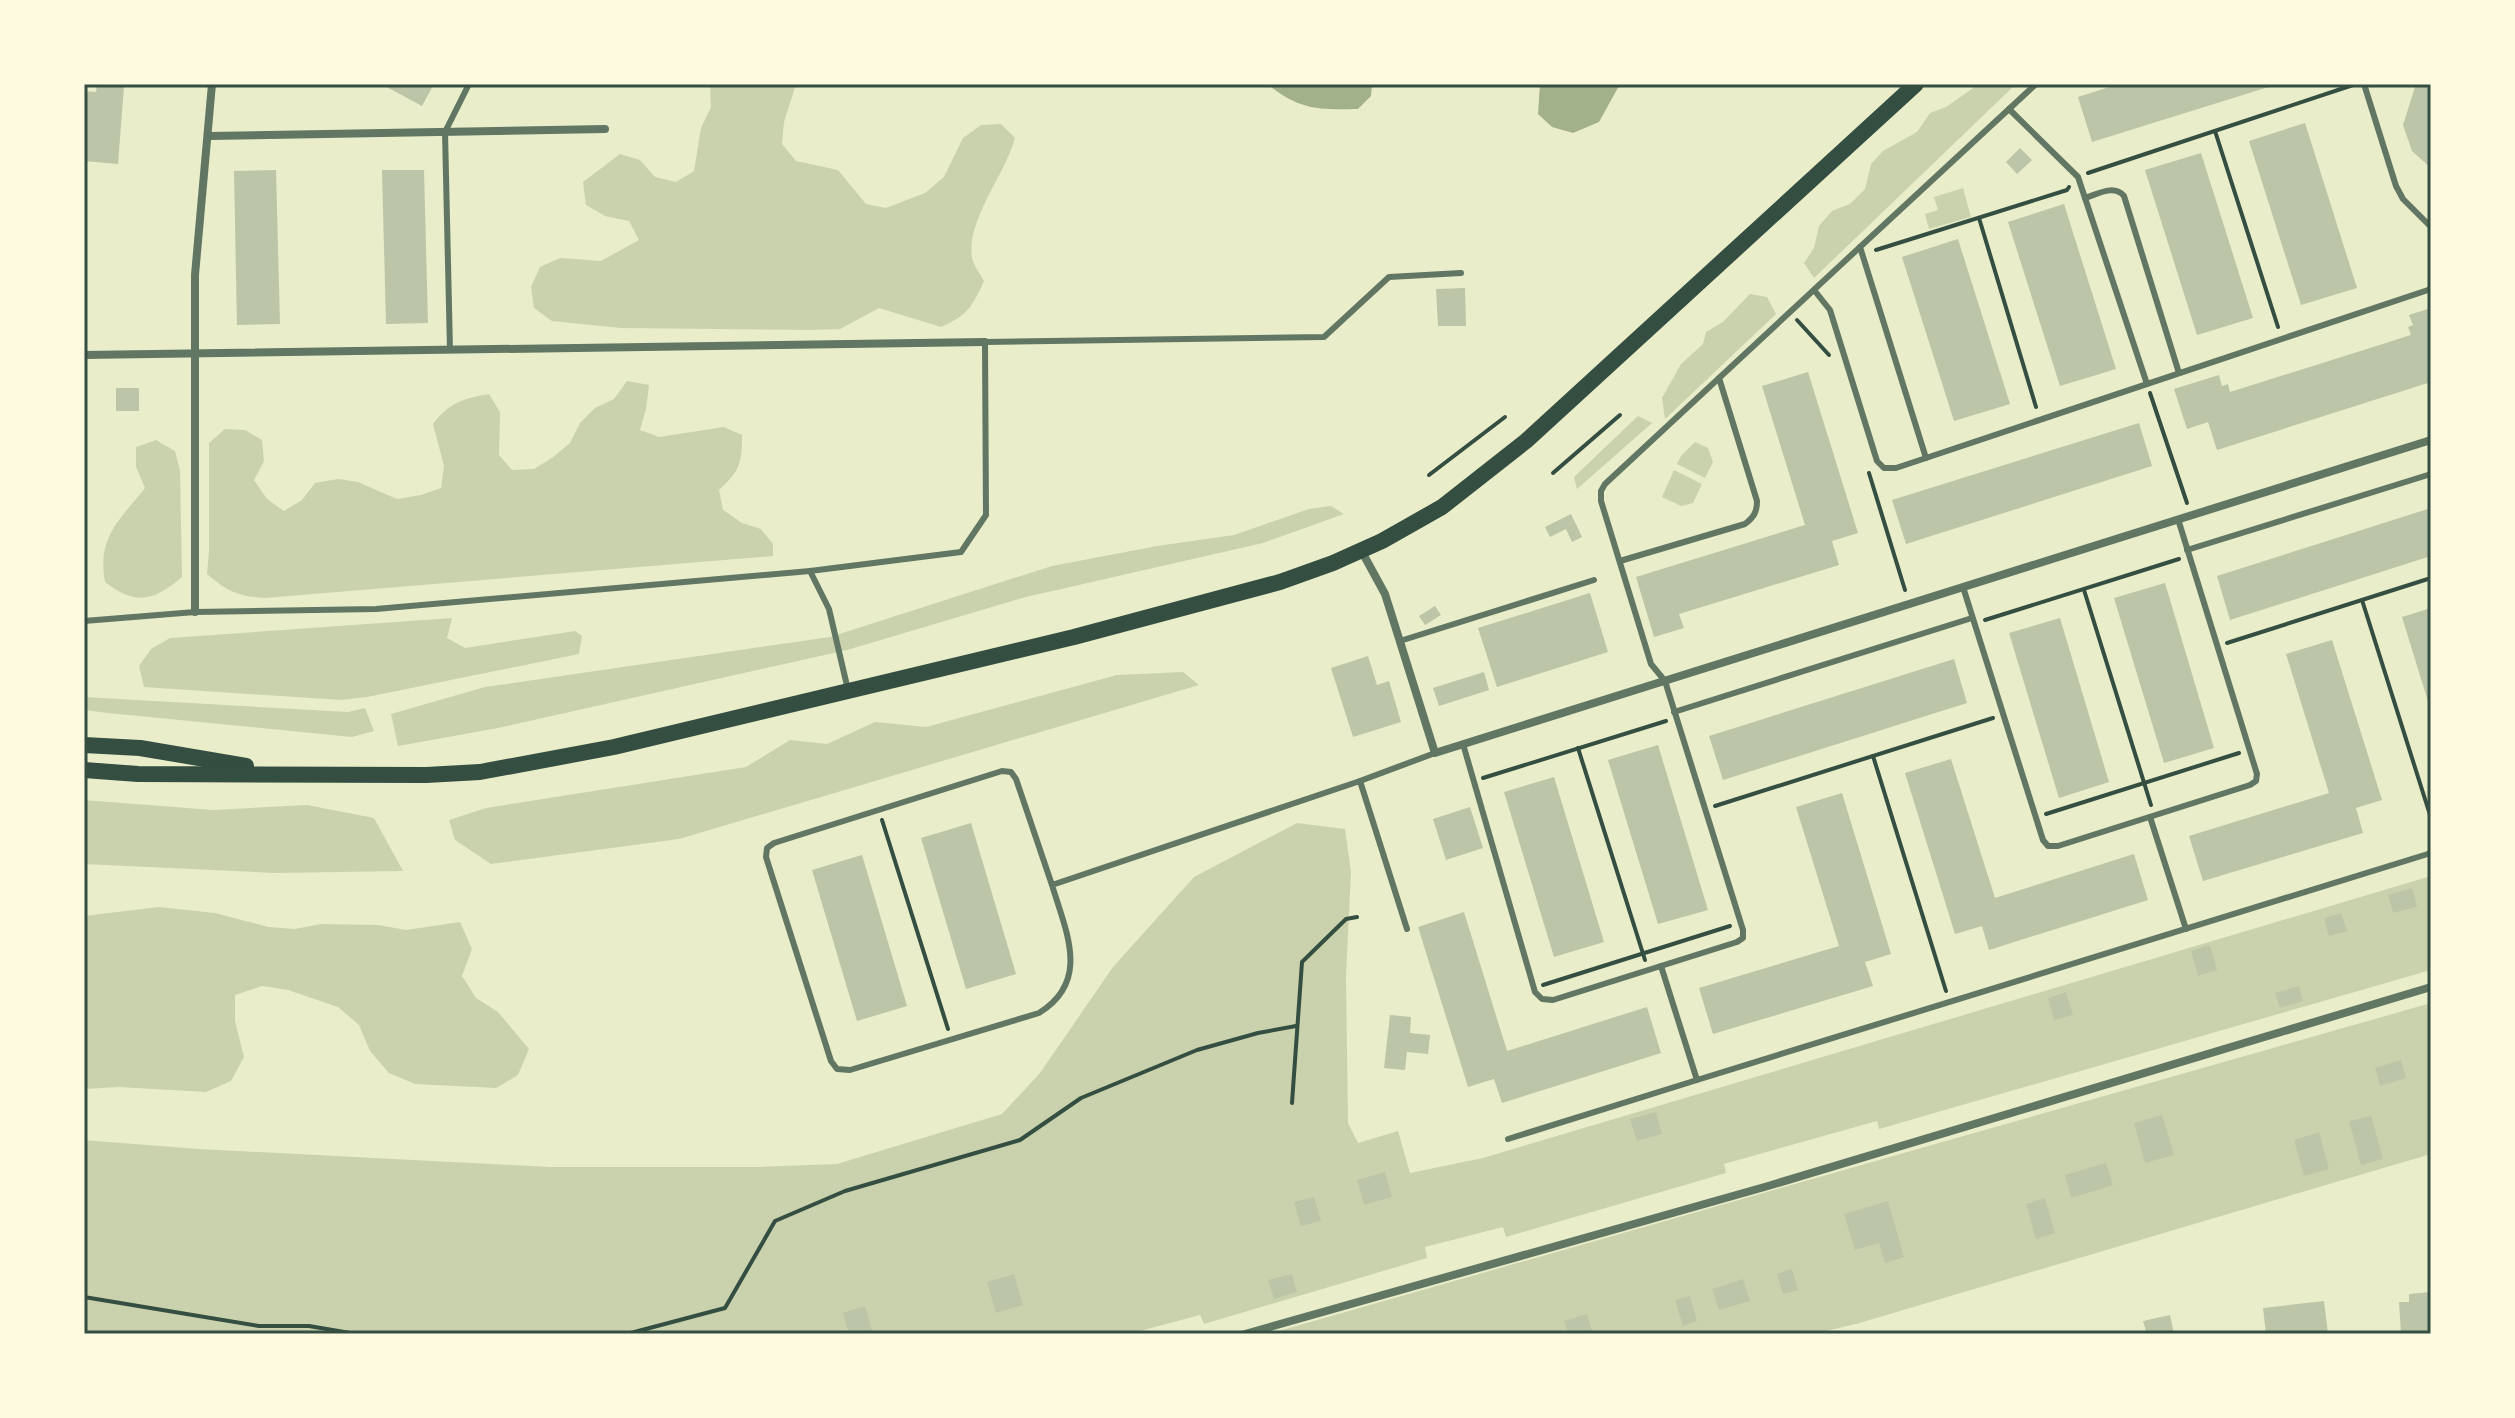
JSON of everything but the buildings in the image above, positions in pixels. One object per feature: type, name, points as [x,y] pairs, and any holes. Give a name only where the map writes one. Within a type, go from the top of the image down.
[{"type":"main road","points":[[84,770],[138,774],[291,773],[354,776],[480,772],[614,747],[1074,637],[1265,586],[1361,550],[1442,507],[1526,441],[1916,84]]},
{"type":"main road","points":[[84,745],[140,748],[291,773]]},
{"type":"street","points":[[195,612],[195,275],[212,84]]},
{"type":"street","points":[[209,136],[605,129]]},
{"type":"street","points":[[84,355],[985,342]]},
{"type":"street","points":[[1361,550],[1385,594],[1435,753],[2431,440]]},
{"type":"street","points":[[1245,1334],[1768,1186],[2431,987]]},
{"type":"lane","points":[[450,350],[445,132],[469,84]]},
{"type":"lane","points":[[1463,744],[1534,988],[1542,999],[1553,1000],[1743,938],[1741,923],[1665,681],[1651,664],[1601,501],[1601,491],[1814,290],[1862,251],[2036,84]]},
{"type":"lane","points":[[2364,84],[2396,186],[2403,199],[2431,227]]},
{"type":"lane","points":[[2009,109],[2078,177],[2147,384]]},
{"type":"lane","points":[[2085,198],[2113,189],[2124,196],[2179,373]]},
{"type":"lane","points":[[1862,251],[1926,458]]},
{"type":"lane","points":[[84,621],[195,612],[376,609],[810,571],[961,552],[986,515],[985,342],[1324,337],[1389,277],[1461,273]]},
{"type":"lane","points":[[1814,290],[1830,310],[1877,461],[1884,468],[1896,468],[2431,289]]},
{"type":"lane","points":[[1620,561],[1745,524],[1753,518],[1757,501],[1719,378]]},
{"type":"lane","points":[[2188,553],[2431,474]]},
{"type":"lane","points":[[1963,587],[2043,840],[2048,846],[2058,846],[2153,816],[2250,785],[2256,781],[2257,774],[2178,519]]},
{"type":"lane","points":[[810,571],[829,609],[848,690]]},
{"type":"lane","points":[[1400,641],[1594,580]]},
{"type":"lane","points":[[1675,715],[1973,621]]},
{"type":"lane","points":[[1052,885],[1435,753]]},
{"type":"lane","points":[[1002,771],[1011,772],[1052,885],[1072,953],[1065,989],[1053,1005],[1039,1013],[850,1070],[837,1069],[831,1061],[766,857],[767,848],[774,843],[1002,771]]},
{"type":"lane","points":[[1360,781],[1407,929]]},
{"type":"lane","points":[[2153,816],[2186,929]]},
{"type":"lane","points":[[1508,1139],[2431,853]]},
{"type":"lane","points":[[1661,966],[1697,1080]]},
{"type":"path","points":[[1862,251],[2067,190],[2078,177],[2356,84]]},
{"type":"path","points":[[2215,131],[2282,339]]},
{"type":"path","points":[[1979,218],[2040,419]]},
{"type":"path","points":[[2147,384],[2191,515]]},
{"type":"path","points":[[1553,473],[1620,415]]},
{"type":"path","points":[[1429,475],[1505,417]]},
{"type":"path","points":[[1973,621],[2084,590],[2188,553]]},
{"type":"path","points":[[2217,646],[2431,578]]},
{"type":"path","points":[[2084,590],[2153,816]]},
{"type":"path","points":[[2362,600],[2431,818]]},
{"type":"path","points":[[1473,781],[1675,715]]},
{"type":"path","points":[[1705,810],[2003,715]]},
{"type":"path","points":[[1578,748],[1648,970]]},
{"type":"path","points":[[2036,817],[2249,750]]},
{"type":"path","points":[[1873,756],[1949,1002]]},
{"type":"path","points":[[879,810],[952,1039]]},
{"type":"path","points":[[1292,1103],[1302,962],[1346,919],[1357,917]]},
{"type":"path","points":[[1534,988],[1741,923]]},
{"type":"path","points":[[627,1334],[725,1308],[775,1221],[845,1191],[1020,1140],[1081,1098],[1197,1050],[1296,1026]]},
{"type":"path","points":[[84,1297],[259,1326],[309,1326],[356,1334]]},
{"type":"shaded area","points":[[710,84],[796,84],[784,122],[782,144],[796,161],[838,170],[866,204],[886,208],[925,193],[944,177],[963,138],[981,125],[1001,124],[1015,138],[975,228],[972,258],[984,281],[968,309],[941,327],[879,308],[840,329],[812,330],[621,328],[552,321],[534,308],[531,287],[540,267],[560,258],[601,261],[639,240],[629,221],[605,216],[586,205],[583,182],[620,154],[640,160],[655,177],[676,182],[694,171],[701,128],[711,107]]},
{"type":"shaded area","points":[[1267,84],[1372,84],[1371,96],[1358,109],[1344,109],[1299,104]]},
{"type":"shaded area","points":[[1540,84],[1620,84],[1599,122],[1573,133],[1552,127],[1538,114]]},
{"type":"shaded area","points":[[1979,84],[2016,84],[1814,278],[1804,263],[1814,248],[1819,226],[1832,211],[1850,204],[1865,189],[1871,164],[1883,151],[1917,132],[1930,113],[1946,107]]},
{"type":"shaded area","points":[[1963,188],[1971,217],[1929,229],[1925,214],[1938,210],[1934,197]]},
{"type":"shaded area","points":[[1750,294],[1767,297],[1776,314],[1665,419],[1662,398],[1681,364],[1703,344],[1706,332],[1723,322]]},
{"type":"shaded area","points":[[627,381],[649,385],[640,430],[659,437],[724,427],[742,435],[738,466],[719,490],[723,510],[742,523],[761,529],[773,544],[773,556],[264,598],[233,592],[207,574],[209,443],[225,429],[245,430],[262,440],[264,461],[254,480],[267,499],[284,511],[302,500],[315,483],[338,479],[358,482],[397,499],[441,488],[444,466],[433,424],[457,403],[489,394],[500,412],[499,455],[512,470],[534,469],[570,443],[580,423],[595,408],[614,399]]},
{"type":"shaded area","points":[[1638,416],[1652,423],[1577,489],[1574,477]]},
{"type":"shaded area","points":[[156,440],[175,451],[180,471],[182,577],[163,591],[145,598],[126,595],[105,582],[103,566],[112,530],[145,488],[136,467],[136,447]]},
{"type":"shaded area","points":[[1695,442],[1708,448],[1713,462],[1705,478],[1677,464]]},
{"type":"shaded area","points":[[1674,470],[1702,484],[1693,503],[1681,506],[1662,497]]},
{"type":"shaded area","points":[[1331,506],[1344,514],[1263,543],[1026,597],[847,650],[498,728],[398,746],[391,714],[485,687],[830,637],[1052,566],[1234,535],[1309,509]]},
{"type":"shaded area","points":[[452,618],[447,638],[465,648],[575,631],[582,636],[579,654],[341,700],[144,687],[139,666],[151,649],[170,638]]},
{"type":"shaded area","points":[[1183,672],[1199,685],[679,839],[491,864],[455,840],[449,820],[486,808],[746,767],[790,740],[827,744],[875,722],[926,727],[1117,675]]},
{"type":"shaded area","points":[[84,697],[348,712],[365,708],[374,731],[352,737],[108,713],[84,710]]},
{"type":"shaded area","points":[[84,800],[213,810],[307,805],[374,818],[403,871],[275,873],[84,864]]},
{"type":"shaded area","points":[[1297,823],[1345,829],[1351,872],[1346,976],[1348,1123],[1358,1143],[1398,1131],[1410,1173],[1483,1158],[2431,876],[2431,970],[1879,1129],[1877,1121],[1724,1164],[1726,1173],[1506,1237],[1503,1227],[1425,1247],[1427,1258],[1204,1324],[1200,1315],[1129,1334],[84,1334],[84,1140],[550,1167],[837,1164],[1002,1114],[1040,1073],[1113,967],[1194,877]]},
{"type":"shaded area","points":[[159,907],[215,913],[268,927],[295,929],[321,924],[378,925],[406,930],[460,922],[472,949],[462,976],[476,998],[498,1012],[529,1049],[518,1075],[496,1088],[415,1084],[389,1073],[370,1051],[359,1025],[338,1007],[288,990],[262,986],[235,995],[235,1021],[244,1057],[231,1081],[206,1092],[119,1087],[84,1089],[84,916]]},
{"type":"shaded area","points":[[2431,1003],[2431,1154],[1856,1324],[1813,1334],[1268,1334]]}]
